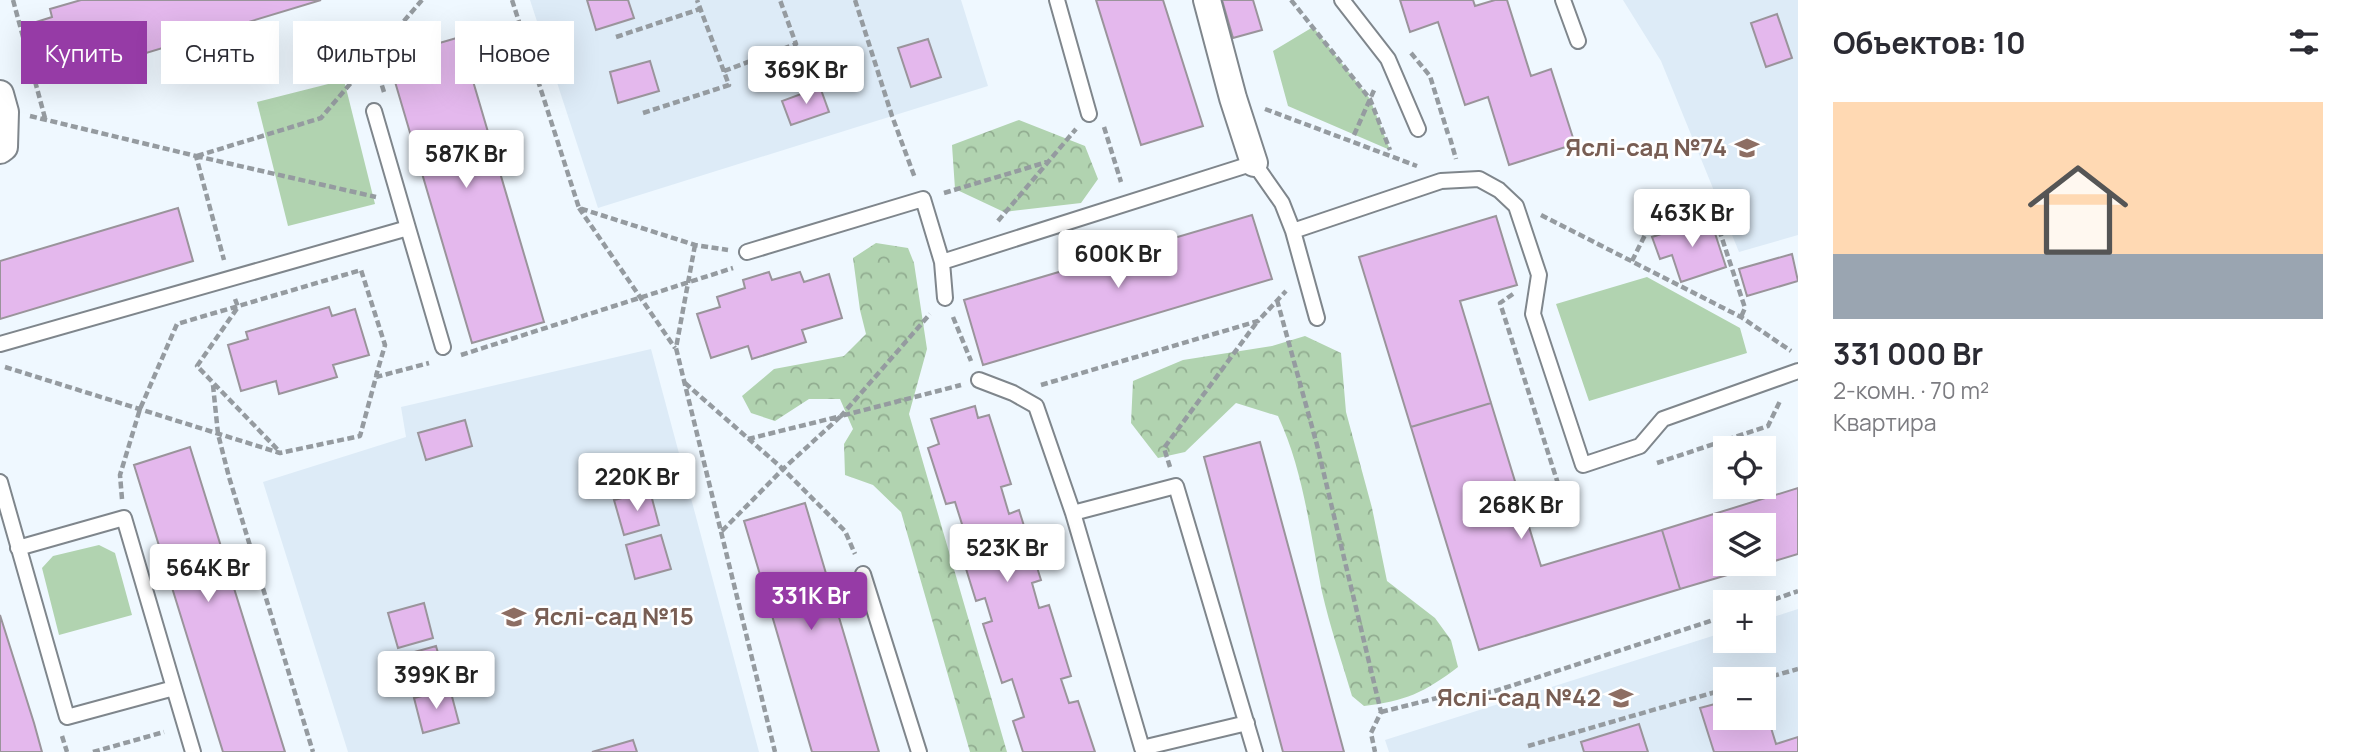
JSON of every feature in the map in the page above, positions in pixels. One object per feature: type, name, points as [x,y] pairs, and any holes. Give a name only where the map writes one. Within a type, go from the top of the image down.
[{"type":"street","points":[[1207,0],[1233,98],[1254,163]]},
{"type":"street","points":[[0,150],[4,147],[3,103]]},
{"type":"lane","points":[[1057,0],[1088,114]]},
{"type":"lane","points":[[1342,0],[1388,59],[1418,129]]},
{"type":"lane","points":[[1563,0],[1578,41]]},
{"type":"lane","points":[[374,111],[445,355]]},
{"type":"lane","points":[[942,262],[1254,163],[1282,204],[1293,231],[1317,318]]},
{"type":"lane","points":[[1293,231],[1441,181],[1479,179],[1499,190],[1516,206],[1539,275],[1533,314],[1583,465],[1640,446],[1663,419],[1798,371]]},
{"type":"lane","points":[[747,252],[923,199],[942,262],[945,298]]},
{"type":"lane","points":[[0,344],[408,228]]},
{"type":"lane","points":[[979,380],[1013,393],[1036,406],[1073,513],[1142,748],[1247,723]]},
{"type":"lane","points":[[0,482],[67,717],[174,688]]},
{"type":"lane","points":[[1073,513],[1176,486],[1255,752]]},
{"type":"lane","points":[[18,548],[124,518],[193,752]]},
{"type":"lane","points":[[863,574],[919,752]]},
{"type":"path","points":[[13,0],[45,118]]},
{"type":"path","points":[[404,21],[422,0]]},
{"type":"path","points":[[512,0],[579,208],[676,348],[775,752]]},
{"type":"path","points":[[643,113],[729,85],[697,0]]},
{"type":"path","points":[[723,71],[796,44],[780,0]]},
{"type":"path","points":[[855,0],[892,116],[923,199],[1047,162]]},
{"type":"path","points":[[1291,0],[1370,99],[1390,150]]},
{"type":"path","points":[[616,37],[700,9]]},
{"type":"path","points":[[3,103],[45,118],[196,156],[321,118],[350,84]]},
{"type":"path","points":[[381,84],[384,94]]},
{"type":"path","points":[[1233,98],[1422,169]]},
{"type":"path","points":[[970,253],[1088,114],[1100,115],[1127,203]]},
{"type":"path","points":[[1450,138],[1456,160]]},
{"type":"path","points":[[196,156],[237,307]]},
{"type":"path","points":[[1444,163],[1466,160]]},
{"type":"path","points":[[376,377],[745,264],[747,252],[695,246],[579,208]]},
{"type":"path","points":[[1632,261],[1648,229],[1712,208],[1745,308],[1741,317]]},
{"type":"path","points":[[1538,213],[1741,317],[1798,355]]},
{"type":"path","points":[[676,348],[695,246]]},
{"type":"path","points":[[0,365],[140,409],[218,433],[280,453],[360,436],[385,345],[361,271],[177,324],[140,409],[120,475],[124,518]]},
{"type":"path","points":[[1176,486],[1164,448],[1258,321],[1304,272]]},
{"type":"path","points":[[1539,275],[1500,303],[1561,493],[1586,485]]},
{"type":"path","points":[[722,531],[841,415],[945,298],[979,380],[841,415],[748,439]]},
{"type":"path","points":[[1278,300],[1317,445],[1381,712],[1371,733],[1375,752]]},
{"type":"path","points":[[237,307],[197,366],[280,453]]},
{"type":"path","points":[[1013,393],[1258,321]]},
{"type":"path","points":[[685,382],[783,470],[845,531],[863,574]]},
{"type":"path","points":[[213,384],[218,433],[229,477],[313,752]]},
{"type":"path","points":[[1649,466],[1768,426],[1782,396]]},
{"type":"path","points":[[1776,599],[1798,592]]},
{"type":"path","points":[[1381,712],[1441,697],[1492,692],[1713,620]]},
{"type":"path","points":[[1776,675],[1798,669]]},
{"type":"path","points":[[1528,746],[1713,694]]},
{"type":"path","points":[[93,752],[185,727]]},
{"type":"shaded area","points":[[530,0],[961,0],[988,86],[598,208],[557,84],[574,84],[574,21],[537,21]]},
{"type":"shaded area","name":"Яслі-сад №74","points":[[1623,0],[1798,0],[1798,235],[1739,252],[1661,61]]},
{"type":"shaded area","name":"Яслі-сад №15","points":[[651,349],[759,752],[348,752],[263,482],[406,437],[401,407]]},
{"type":"shaded area","name":"Яслі-сад №42","points":[[1798,609],[1798,752],[1389,752],[1385,740],[1713,636],[1713,653],[1776,653],[1776,616]]},
{"type":"green space","points":[[1313,27],[1370,99],[1390,150],[1288,106],[1273,51]]},
{"type":"green space","points":[[328,84],[345,84],[375,204],[288,226],[257,102]]},
{"type":"green space","points":[[1019,120],[1085,146],[1098,179],[1081,203],[1004,212],[955,189],[952,145]]},
{"type":"green space","points":[[876,243],[908,248],[914,263],[927,349],[909,414],[1007,752],[970,752],[901,512],[873,485],[845,475],[844,444],[853,429],[840,399],[809,399],[775,421],[751,413],[742,396],[774,369],[844,356],[866,334],[853,258]]},
{"type":"green space","points":[[1647,277],[1740,328],[1747,353],[1589,401],[1556,304]]},
{"type":"green space","points":[[1305,336],[1341,353],[1346,412],[1372,508],[1387,581],[1435,618],[1451,640],[1458,667],[1424,689],[1391,701],[1364,706],[1352,696],[1322,592],[1300,481],[1278,416],[1236,403],[1185,452],[1158,458],[1131,423],[1133,381],[1183,360],[1272,346]]},
{"type":"green space","points":[[99,545],[115,553],[132,615],[59,635],[42,568],[53,556]]},
{"type":"building","points":[[81,0],[321,0],[252,21],[161,21],[161,48],[147,53],[147,21],[39,21],[52,17],[50,9]]},
{"type":"building","points":[[587,0],[628,0],[634,18],[596,30]]},
{"type":"building","points":[[1096,0],[1163,0],[1203,126],[1141,145]]},
{"type":"building","points":[[1222,0],[1253,0],[1262,30],[1233,38]]},
{"type":"building","points":[[1400,0],[1473,0],[1475,6],[1495,0],[1507,0],[1531,76],[1551,69],[1575,144],[1509,165],[1488,97],[1465,105],[1438,22],[1410,32]]},
{"type":"building","points":[[1777,14],[1792,58],[1766,67],[1751,23]]},
{"type":"building","points":[[455,38],[455,84],[474,84],[544,322],[472,343],[396,84],[441,84],[441,43]]},
{"type":"building","points":[[928,39],[941,77],[911,87],[898,48]]},
{"type":"building","points":[[650,61],[659,91],[618,103],[610,72]]},
{"type":"building","points":[[820,87],[829,112],[791,125],[782,101]]},
{"type":"building","points":[[178,208],[193,261],[0,319],[0,261]]},
{"type":"building","points":[[1252,215],[1272,279],[983,365],[964,300]]},
{"type":"building","points":[[1496,216],[1517,285],[1460,301],[1491,403],[1411,427],[1359,257]]},
{"type":"building","points":[[1710,218],[1726,267],[1681,282],[1672,255],[1660,259],[1652,237]]},
{"type":"building","points":[[1792,254],[1798,281],[1747,296],[1739,269]]},
{"type":"building","points":[[769,272],[772,280],[800,272],[804,282],[829,274],[842,318],[802,330],[806,342],[752,359],[748,346],[711,358],[697,314],[720,307],[717,297],[745,288],[743,280]]},
{"type":"building","points":[[329,307],[332,316],[355,309],[369,355],[333,365],[337,377],[279,394],[276,381],[241,391],[228,345],[248,339],[246,332]]},
{"type":"building","points":[[1491,403],[1541,566],[1662,530],[1680,589],[1479,650],[1411,427]]},
{"type":"building","points":[[975,406],[978,418],[989,415],[1011,484],[1001,487],[1009,514],[1019,510],[1041,580],[1032,583],[1039,608],[1049,605],[1071,676],[1061,679],[1069,703],[1078,701],[1095,752],[1023,752],[1013,721],[1024,717],[1012,679],[1002,683],[983,624],[992,621],[985,598],[976,601],[958,543],[967,540],[955,502],[946,504],[928,448],[939,444],[931,419]]},
{"type":"building","points":[[465,420],[472,446],[426,460],[418,433]]},
{"type":"building","points":[[1260,442],[1344,752],[1283,752],[1204,457]]},
{"type":"building","points":[[190,447],[285,752],[223,752],[134,465]]},
{"type":"building","points":[[1798,488],[1798,554],[1776,561],[1776,513],[1717,513],[1762,499],[1776,499],[1776,495]]},
{"type":"building","points":[[650,491],[659,525],[624,535],[614,500]]},
{"type":"building","points":[[805,503],[879,752],[812,752],[744,521]]},
{"type":"building","points":[[1713,514],[1713,576],[1724,576],[1680,589],[1662,530]]},
{"type":"building","points":[[661,535],[671,569],[635,579],[626,545]]},
{"type":"building","points":[[424,603],[433,638],[398,648],[388,613]]},
{"type":"building","points":[[0,615],[34,723],[42,752],[0,752]]},
{"type":"building","points":[[436,646],[446,681],[410,690],[400,656]]},
{"type":"building","points":[[450,689],[459,723],[423,733],[414,698]]},
{"type":"building","points":[[1713,704],[1713,730],[1772,730],[1776,744],[1798,737],[1798,752],[1714,752],[1700,708]]},
{"type":"building","points":[[1639,724],[1648,752],[1584,752],[1581,742]]},
{"type":"building","points":[[633,740],[637,752],[592,752]]},
{"type":"place","name":"Яслі-сад №74","points":[[1747,148]]},
{"type":"place","name":"Яслі-сад №15","points":[[514,617]]},
{"type":"place","name":"Яслі-сад №42","points":[[1621,698]]}]
